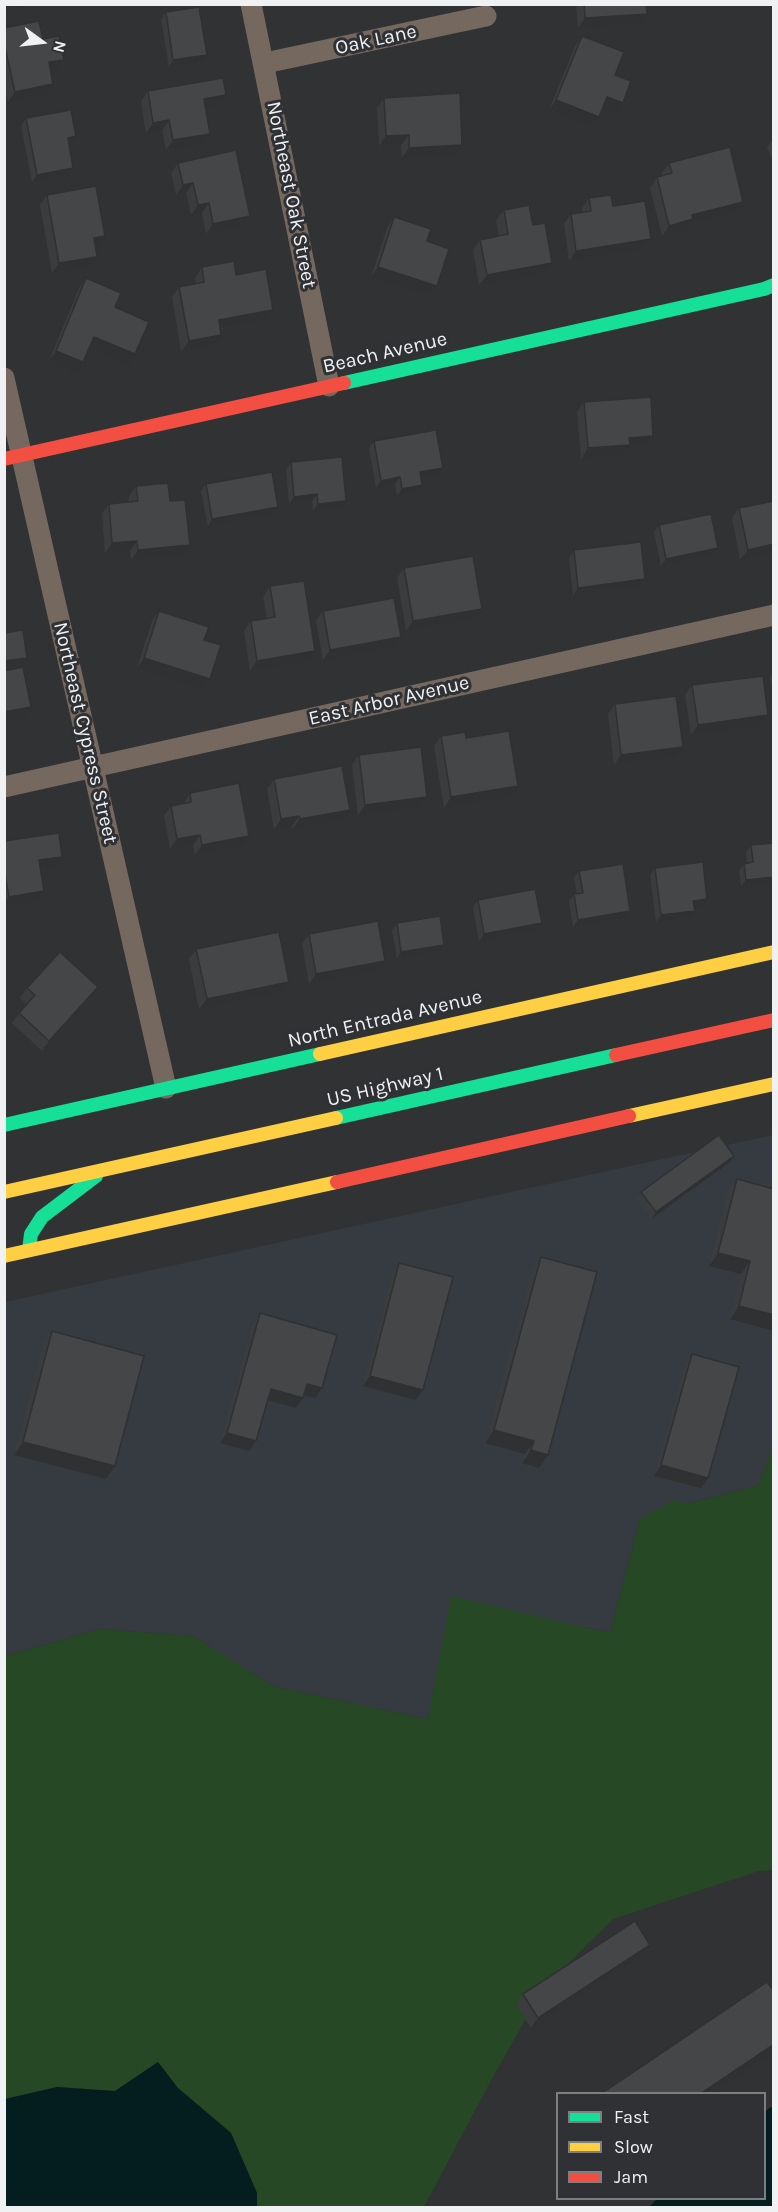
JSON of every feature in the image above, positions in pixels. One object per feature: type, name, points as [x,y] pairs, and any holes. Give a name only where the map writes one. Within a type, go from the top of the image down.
[{"type":"main road","name":"Beach Avenue","points":[[13,458],[774,285]]},
{"type":"main road","name":"North Entrada Avenue","points":[[4,1125],[774,952]]},
{"type":"main road","name":"US Highway 1","points":[[4,1192],[774,1020]]},
{"type":"main road","points":[[4,1256],[774,1084]]},
{"type":"main road","points":[[29,1250],[31,1234],[42,1217],[104,1170]]},
{"type":"street","name":"Northeast Oak Street","points":[[251,4],[265,63],[329,386]]},
{"type":"street","name":"Oak Lane","points":[[265,63],[486,16]]},
{"type":"street","name":"Northeast Cypress Street","points":[[4,378],[13,458],[93,767],[166,1088]]},
{"type":"street","name":"East Arbor Avenue","points":[[4,787],[774,615]]},
{"type":"shaded area","points":[[773,1135],[773,1445],[759,1485],[640,1519],[610,1633],[452,1597],[428,1719],[275,1687],[193,1636],[100,1629],[5,1656],[5,1302]]},
{"type":"green space","points":[[773,1445],[773,1870],[759,1871],[613,1919],[543,1988],[424,2207],[257,2207],[257,2193],[231,2133],[178,2088],[158,2062],[115,2091],[57,2087],[5,2099],[5,1656],[100,1629],[193,1636],[275,1687],[428,1719],[451,1596],[610,1633],[640,1519],[674,1500],[687,1504],[759,1485]]},
{"type":"water","points":[[158,2062],[178,2088],[231,2133],[257,2193],[257,2207],[5,2207],[5,2099],[57,2087],[115,2091]]},
{"type":"water","points":[[773,2106],[773,2207],[649,2207],[656,2200],[766,2200],[766,2110]]},
{"type":"building","points":[[584,4],[646,4],[647,14],[585,18]]},
{"type":"building","points":[[199,7],[207,55],[173,60],[166,12]]},
{"type":"building","points":[[39,21],[43,39],[59,36],[64,60],[49,62],[53,84],[15,92],[4,43],[4,28]]},
{"type":"building","points":[[582,36],[624,52],[615,75],[631,81],[623,103],[607,97],[599,117],[556,100]]},
{"type":"building","points":[[223,78],[226,95],[204,99],[210,134],[173,140],[169,120],[153,123],[148,91]]},
{"type":"building","points":[[460,93],[462,145],[409,148],[409,135],[386,136],[384,98]]},
{"type":"building","points":[[71,110],[76,136],[68,138],[73,168],[37,175],[26,118]]},
{"type":"building","points":[[730,147],[743,202],[692,215],[693,219],[669,226],[657,177],[672,173],[669,163]]},
{"type":"building","points":[[236,150],[250,216],[213,224],[209,203],[198,205],[193,183],[183,185],[178,163]]},
{"type":"building","points":[[96,186],[105,236],[94,238],[97,257],[59,263],[47,195]]},
{"type":"building","points":[[611,195],[613,206],[645,201],[651,239],[576,251],[571,214],[591,211],[589,198]]},
{"type":"building","points":[[529,205],[533,225],[545,223],[552,263],[487,275],[480,240],[508,234],[504,210]]},
{"type":"building","points":[[394,217],[431,229],[427,241],[449,249],[437,286],[378,267]]},
{"type":"building","points":[[234,261],[236,275],[266,269],[273,310],[219,320],[221,335],[189,341],[179,287],[204,282],[202,267]]},
{"type":"building","points":[[86,278],[121,293],[115,307],[149,322],[135,354],[94,337],[83,362],[56,351]]},
{"type":"building","points":[[651,397],[653,436],[629,438],[630,445],[588,448],[584,402]]},
{"type":"building","points":[[436,430],[443,468],[420,472],[422,485],[402,489],[400,477],[381,481],[374,441]]},
{"type":"building","points":[[342,457],[346,501],[318,504],[317,494],[294,497],[291,462]]},
{"type":"building","points":[[272,472],[278,507],[212,519],[206,484]]},
{"type":"building","points":[[168,483],[170,501],[185,500],[190,545],[138,550],[137,541],[112,543],[109,504],[138,501],[136,486]]},
{"type":"building","points":[[774,501],[774,544],[748,550],[739,508]]},
{"type":"building","points":[[711,514],[718,548],[666,559],[659,525]]},
{"type":"building","points":[[641,542],[645,579],[578,588],[574,550]]},
{"type":"building","points":[[473,556],[482,609],[413,621],[404,568]]},
{"type":"building","points":[[304,581],[315,651],[257,661],[251,621],[275,617],[270,586]]},
{"type":"building","points":[[394,598],[401,637],[330,650],[323,611]]},
{"type":"building","points":[[159,611],[209,627],[204,640],[221,645],[210,679],[144,658]]},
{"type":"building","points":[[23,630],[27,658],[4,661],[4,633]]},
{"type":"building","points":[[23,667],[31,707],[4,712],[4,671]]},
{"type":"building","points":[[763,676],[768,715],[698,725],[692,685]]},
{"type":"building","points":[[676,696],[683,747],[621,755],[615,704]]},
{"type":"building","points":[[509,731],[518,786],[451,797],[441,736],[465,732],[466,738]]},
{"type":"building","points":[[421,747],[427,797],[365,805],[359,755]]},
{"type":"building","points":[[342,766],[350,810],[300,819],[299,816],[281,819],[274,779]]},
{"type":"building","points":[[239,783],[249,836],[202,845],[200,835],[177,839],[171,806],[191,802],[190,793]]},
{"type":"building","points":[[59,833],[62,857],[39,860],[44,891],[9,897],[4,868],[4,841]]},
{"type":"building","points":[[774,843],[774,877],[746,880],[744,864],[753,862],[751,845]]},
{"type":"building","points":[[703,862],[707,899],[693,901],[695,911],[661,915],[655,868]]},
{"type":"building","points":[[623,864],[630,911],[578,920],[574,894],[583,893],[579,871]]},
{"type":"building","points":[[535,889],[542,923],[484,934],[478,900]]},
{"type":"building","points":[[440,916],[444,945],[401,952],[397,923]]},
{"type":"building","points":[[378,921],[385,961],[316,974],[309,934]]},
{"type":"building","points":[[279,932],[289,982],[207,999],[196,949]]},
{"type":"building","points":[[60,952],[98,987],[49,1041],[19,1013],[35,995],[27,988]]},
{"type":"building","points":[[719,1135],[734,1156],[656,1212],[641,1192]]},
{"type":"building","points":[[737,1179],[774,1189],[774,1315],[739,1306],[750,1261],[718,1253]]},
{"type":"building","points":[[541,1257],[597,1272],[548,1455],[531,1450],[534,1441],[494,1430]]},
{"type":"building","points":[[399,1263],[453,1277],[423,1390],[370,1376]]},
{"type":"building","points":[[260,1313],[337,1335],[322,1388],[307,1384],[303,1398],[271,1389],[256,1441],[227,1433]]},
{"type":"building","points":[[52,1331],[144,1356],[115,1466],[23,1442]]},
{"type":"building","points":[[692,1354],[739,1367],[708,1478],[661,1465]]},
{"type":"building","points":[[635,1921],[650,1945],[538,2018],[523,1994]]},
{"type":"building","points":[[767,1982],[774,1991],[774,2044],[703,2092],[604,2092]]},
{"type":"traffic: fast","points":[[344,383],[774,285]]},
{"type":"traffic: fast","points":[[4,1125],[320,1054]]},
{"type":"traffic: fast","points":[[336,1118],[616,1055]]},
{"type":"traffic: fast","points":[[29,1250],[31,1234],[42,1217],[96,1176]]},
{"type":"traffic: slow","points":[[320,1054],[774,952]]},
{"type":"traffic: slow","points":[[629,1116],[774,1084]]},
{"type":"traffic: slow","points":[[4,1192],[336,1118]]},
{"type":"traffic: slow","points":[[4,1256],[337,1182]]},
{"type":"traffic: jam","points":[[4,459],[344,383]]},
{"type":"traffic: jam","points":[[616,1055],[774,1020]]},
{"type":"traffic: jam","points":[[337,1182],[629,1116]]}]
